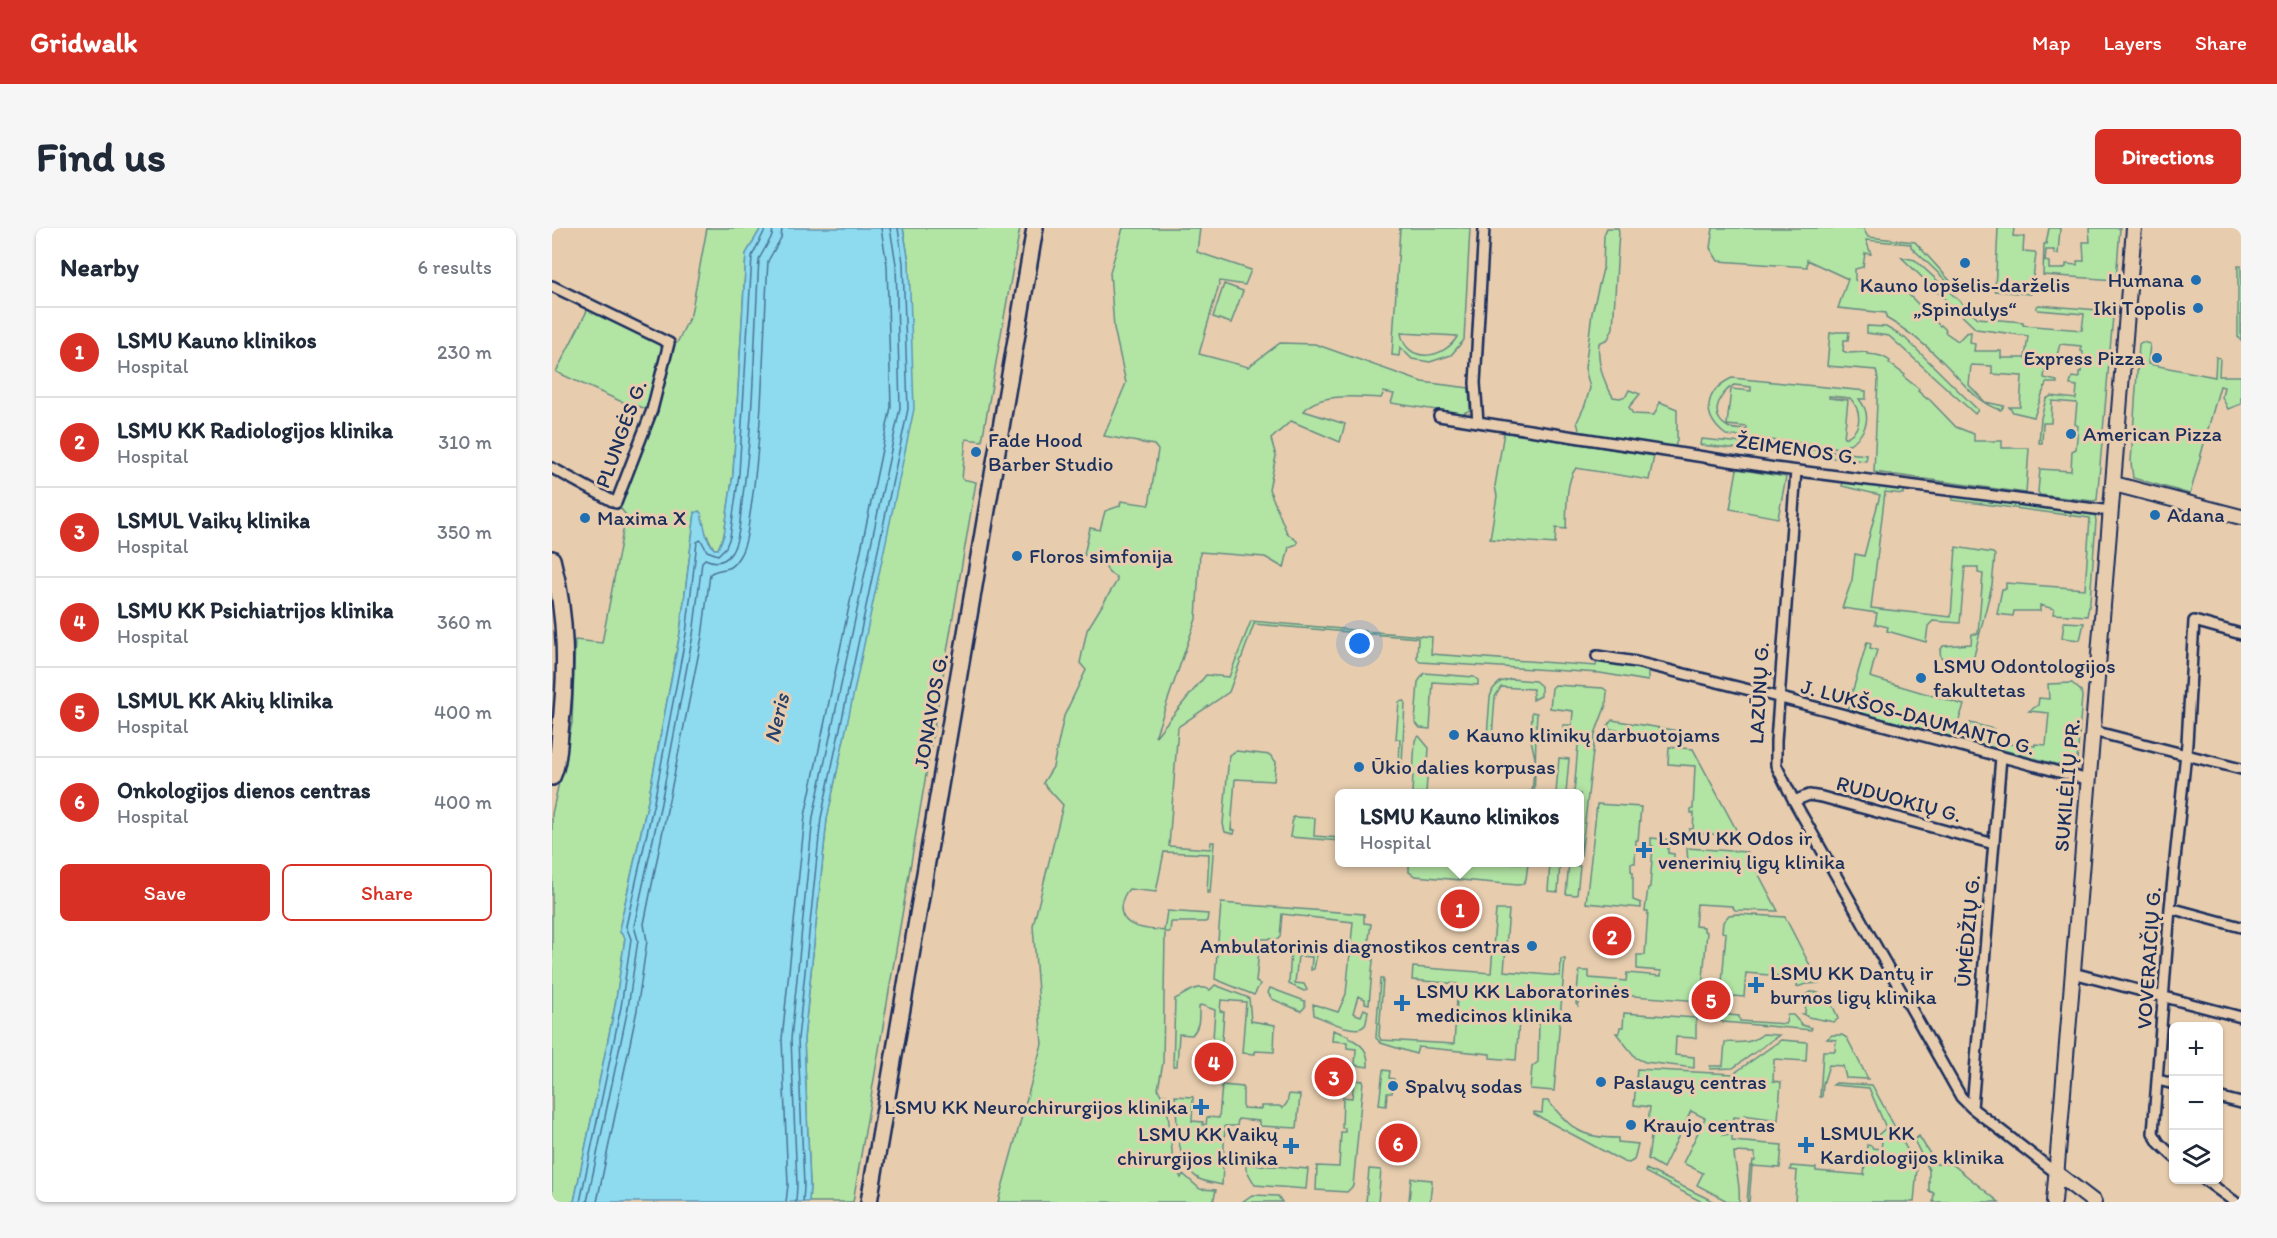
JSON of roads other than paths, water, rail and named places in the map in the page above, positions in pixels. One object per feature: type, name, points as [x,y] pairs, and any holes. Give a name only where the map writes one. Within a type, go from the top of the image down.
[{"type":"main road","name":"JONAVOS G.","points":[[869,1202],[1035,228]]},
{"type":"main road","name":"SUKILĖLIŲ PR.","points":[[2054,1202],[2134,228]]},
{"type":"main road","points":[[2114,484],[2241,517]]},
{"type":"main road","points":[[552,559],[561,593],[565,632],[557,704],[558,752],[552,777]]},
{"type":"main road","name":"LAZŪNŲ G.","points":[[2056,1173],[2094,1202]]},
{"type":"street","points":[[1478,422],[1475,383],[1484,228]]},
{"type":"street","name":"PLUNGĖS G.","points":[[552,286],[669,343],[652,410],[616,503],[552,468]]},
{"type":"street","name":"ŽEIMENOS G.","points":[[1439,416],[1796,471],[2112,511]]},
{"type":"street","name":"LAZŪNŲ G.","points":[[1796,471],[1776,765],[1961,1097],[2056,1173]]},
{"type":"street","name":"VOVERAIČIŲ G.","points":[[2169,1152],[2159,1143],[2153,1133],[2194,621],[2241,634]]},
{"type":"street","name":"J. LUKŠOS-DAUMANTO G.","points":[[1597,656],[1653,666],[2089,780]]},
{"type":"street","points":[[2093,731],[2241,769]]},
{"type":"street","name":"ŪMĖDŽIŲ G.","points":[[1972,1108],[2001,757]]},
{"type":"street","name":"RUDUOKIŲ G.","points":[[1794,801],[1809,795],[1822,797],[1994,844]]},
{"type":"street","points":[[2170,908],[2241,927]]},
{"type":"street","points":[[2073,974],[2241,1017]]},
{"type":"street","points":[[2158,1080],[2169,1083]]},
{"type":"street","points":[[2223,1098],[2241,1103]]},
{"type":"street","points":[[2212,1184],[2235,1202]]},
{"type":"water","name":"Neris","points":[[761,228],[903,228],[909,262],[914,409],[827,819],[804,1039],[809,1202],[574,1202],[615,1006],[625,938],[620,932],[620,925],[648,801],[680,633],[695,513],[699,511],[701,513],[707,538],[714,549],[718,549],[724,535],[733,474],[746,254]]},
{"type":"place","name":"Kauno lopšelis-darželis „Spindulys“","points":[[1965,263]]},
{"type":"place","name":"Humana","points":[[2196,280]]},
{"type":"place","name":"Iki Topolis","points":[[2198,308]]},
{"type":"place","name":"Express Pizza","points":[[2157,358]]},
{"type":"place","name":"American Pizza","points":[[2071,434]]},
{"type":"place","name":"Fade Hood Barber Studio","points":[[976,452]]},
{"type":"place","name":"Adana","points":[[2155,515]]},
{"type":"place","name":"Maxima X","points":[[585,518]]},
{"type":"place","name":"Floros simfonija","points":[[1017,556]]},
{"type":"place","name":"LSMU Odontologijos fakultetas","points":[[1921,678]]},
{"type":"place","name":"Kauno klinikų darbuotojams","points":[[1454,735]]},
{"type":"place","name":"Ūkio dalies korpusas","points":[[1359,767]]},
{"type":"place","name":"LSMU KK Odos ir venerinių ligų klinika","points":[[1644,850]]},
{"type":"place","name":"LSMU Kauno klinikos","points":[[1460,909]]},
{"type":"place","name":"LSMU KK Radiologijos klinika","points":[[1612,936]]},
{"type":"place","name":"Ambulatorinis diagnostikos centras","points":[[1532,946]]},
{"type":"place","name":"LSMU KK Dantų ir burnos ligų klinika","points":[[1756,985]]},
{"type":"place","name":"LSMUL KK Akių klinika","points":[[1711,1000]]},
{"type":"place","name":"LSMU KK Laboratorinės medicinos klinika","points":[[1402,1003]]},
{"type":"place","name":"LSMU KK Psichiatrijos klinika","points":[[1214,1062]]},
{"type":"place","name":"LSMUL Vaikų klinika","points":[[1334,1077]]},
{"type":"place","name":"Paslaugų centras","points":[[1601,1082]]},
{"type":"place","name":"Spalvų sodas","points":[[1393,1086]]},
{"type":"place","name":"LSMU KK Neurochirurgijos klinika","points":[[1201,1107]]},
{"type":"place","name":"Kraujo centras","points":[[1631,1125]]},
{"type":"place","name":"Onkologijos dienos centras","points":[[1398,1143]]},
{"type":"place","name":"LSMUL KK Kardiologijos klinika","points":[[1806,1145]]},
{"type":"place","name":"LSMU KK Vaikų chirurgijos klinika","points":[[1291,1146]]}]
